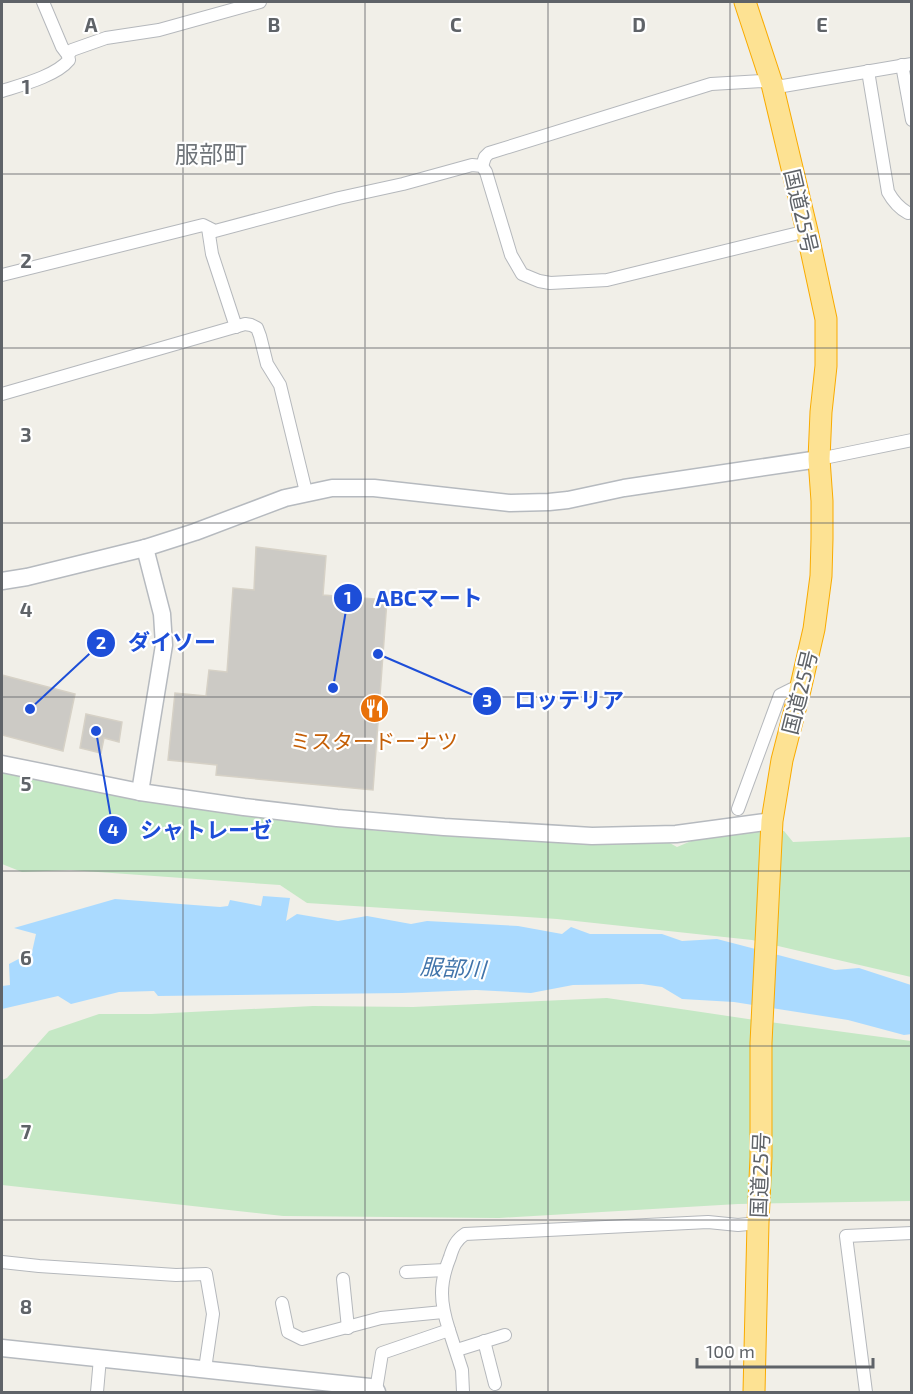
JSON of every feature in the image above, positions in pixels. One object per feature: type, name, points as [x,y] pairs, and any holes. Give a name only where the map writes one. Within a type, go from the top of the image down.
[{"type":"highway","name":"国道25号","points":[[744,2],[772,84],[826,320],[826,366],[819,459],[822,520],[821,576],[814,629],[782,760],[772,821],[761,1043],[754,1392]]},
{"type":"street","points":[[2,91],[34,81],[57,70],[69,60],[43,2]]},
{"type":"street","points":[[68,55],[72,50],[106,38],[159,30],[260,2]]},
{"type":"street","points":[[482,166],[489,153],[711,84],[762,81],[783,86],[907,65],[912,120]]},
{"type":"street","points":[[868,71],[888,192],[892,200],[908,213]]},
{"type":"street","points":[[2,275],[203,225],[215,231],[472,165],[482,166]]},
{"type":"street","points":[[482,166],[486,172],[511,255],[522,274],[539,281],[616,279],[807,231]]},
{"type":"street","points":[[208,228],[212,254],[236,327]]},
{"type":"street","points":[[2,394],[245,324],[251,325],[256,328],[260,336],[267,364],[280,385],[306,492]]},
{"type":"street","points":[[2,580],[27,577],[146,548],[195,532],[269,503],[306,492],[332,488],[374,488],[510,503],[549,502],[634,486],[819,459],[912,440]]},
{"type":"street","points":[[140,792],[164,645],[162,614],[146,548]]},
{"type":"street","points":[[738,809],[780,695],[792,689],[800,690]]},
{"type":"street","points":[[2,764],[140,792],[337,818],[568,836],[676,834],[772,821]]},
{"type":"street","points":[[463,1392],[462,1370],[443,1312],[441,1291],[445,1270],[458,1238],[465,1234],[708,1222],[738,1225],[758,1220]]},
{"type":"street","points":[[866,1392],[846,1236],[912,1233]]},
{"type":"street","points":[[2,1262],[176,1275],[206,1274],[213,1314],[205,1369]]},
{"type":"street","points":[[406,1272],[445,1270]]},
{"type":"street","points":[[343,1279],[348,1328]]},
{"type":"street","points":[[282,1304],[288,1332],[302,1339],[381,1318],[443,1312]]},
{"type":"street","points":[[2,1348],[370,1387],[376,1391],[382,1353],[449,1330]]},
{"type":"street","points":[[457,1350],[505,1335]]},
{"type":"street","points":[[484,1341],[495,1384]]},
{"type":"street","points":[[97,1392],[99,1358]]},
{"type":"green space","points":[[2,771],[141,801],[379,831],[523,841],[630,843],[666,841],[677,847],[696,839],[760,831],[784,831],[793,842],[911,837],[911,977],[752,940],[557,919],[307,903],[280,885],[70,870],[22,872],[2,864]]},
{"type":"green space","points":[[607,998],[911,1041],[911,1201],[738,1204],[499,1218],[283,1216],[2,1185],[2,1080],[7,1078],[49,1031],[99,1014],[151,1014],[313,1006],[413,1007]]},
{"type":"water","name":"服部川","points":[[263,896],[290,898],[286,921],[297,914],[338,921],[367,916],[411,924],[427,921],[518,926],[562,934],[571,927],[590,934],[662,934],[682,941],[717,939],[835,970],[859,968],[911,985],[912,1034],[904,1035],[848,1020],[734,1002],[682,999],[662,987],[642,984],[573,985],[531,993],[476,990],[158,996],[154,991],[119,992],[71,1004],[58,996],[2,1009],[2,986],[10,985],[9,964],[32,952],[36,934],[14,928],[115,899],[220,907],[228,906],[230,900],[261,906]]},
{"type":"building","points":[[256,547],[326,556],[323,595],[387,600],[373,790],[216,775],[217,765],[168,760],[175,693],[206,696],[209,670],[227,672],[233,588],[254,590]]},
{"type":"building","points":[[2,675],[75,694],[63,751],[2,735]]},
{"type":"building","points":[[86,714],[122,722],[119,742],[104,738],[101,753],[80,748]]},
{"type":"place","name":"ロッテリア","points":[[378,654]]},
{"type":"place","name":"ABCマート","points":[[333,688]]},
{"type":"place","name":"ダイソー","points":[[30,709]]},
{"type":"place","name":"ミスタードーナツ","points":[[374,709]]},
{"type":"place","name":"シャトレーゼ","points":[[96,731]]},
{"type":"district","name":"服部町","points":[[211,153]]}]
